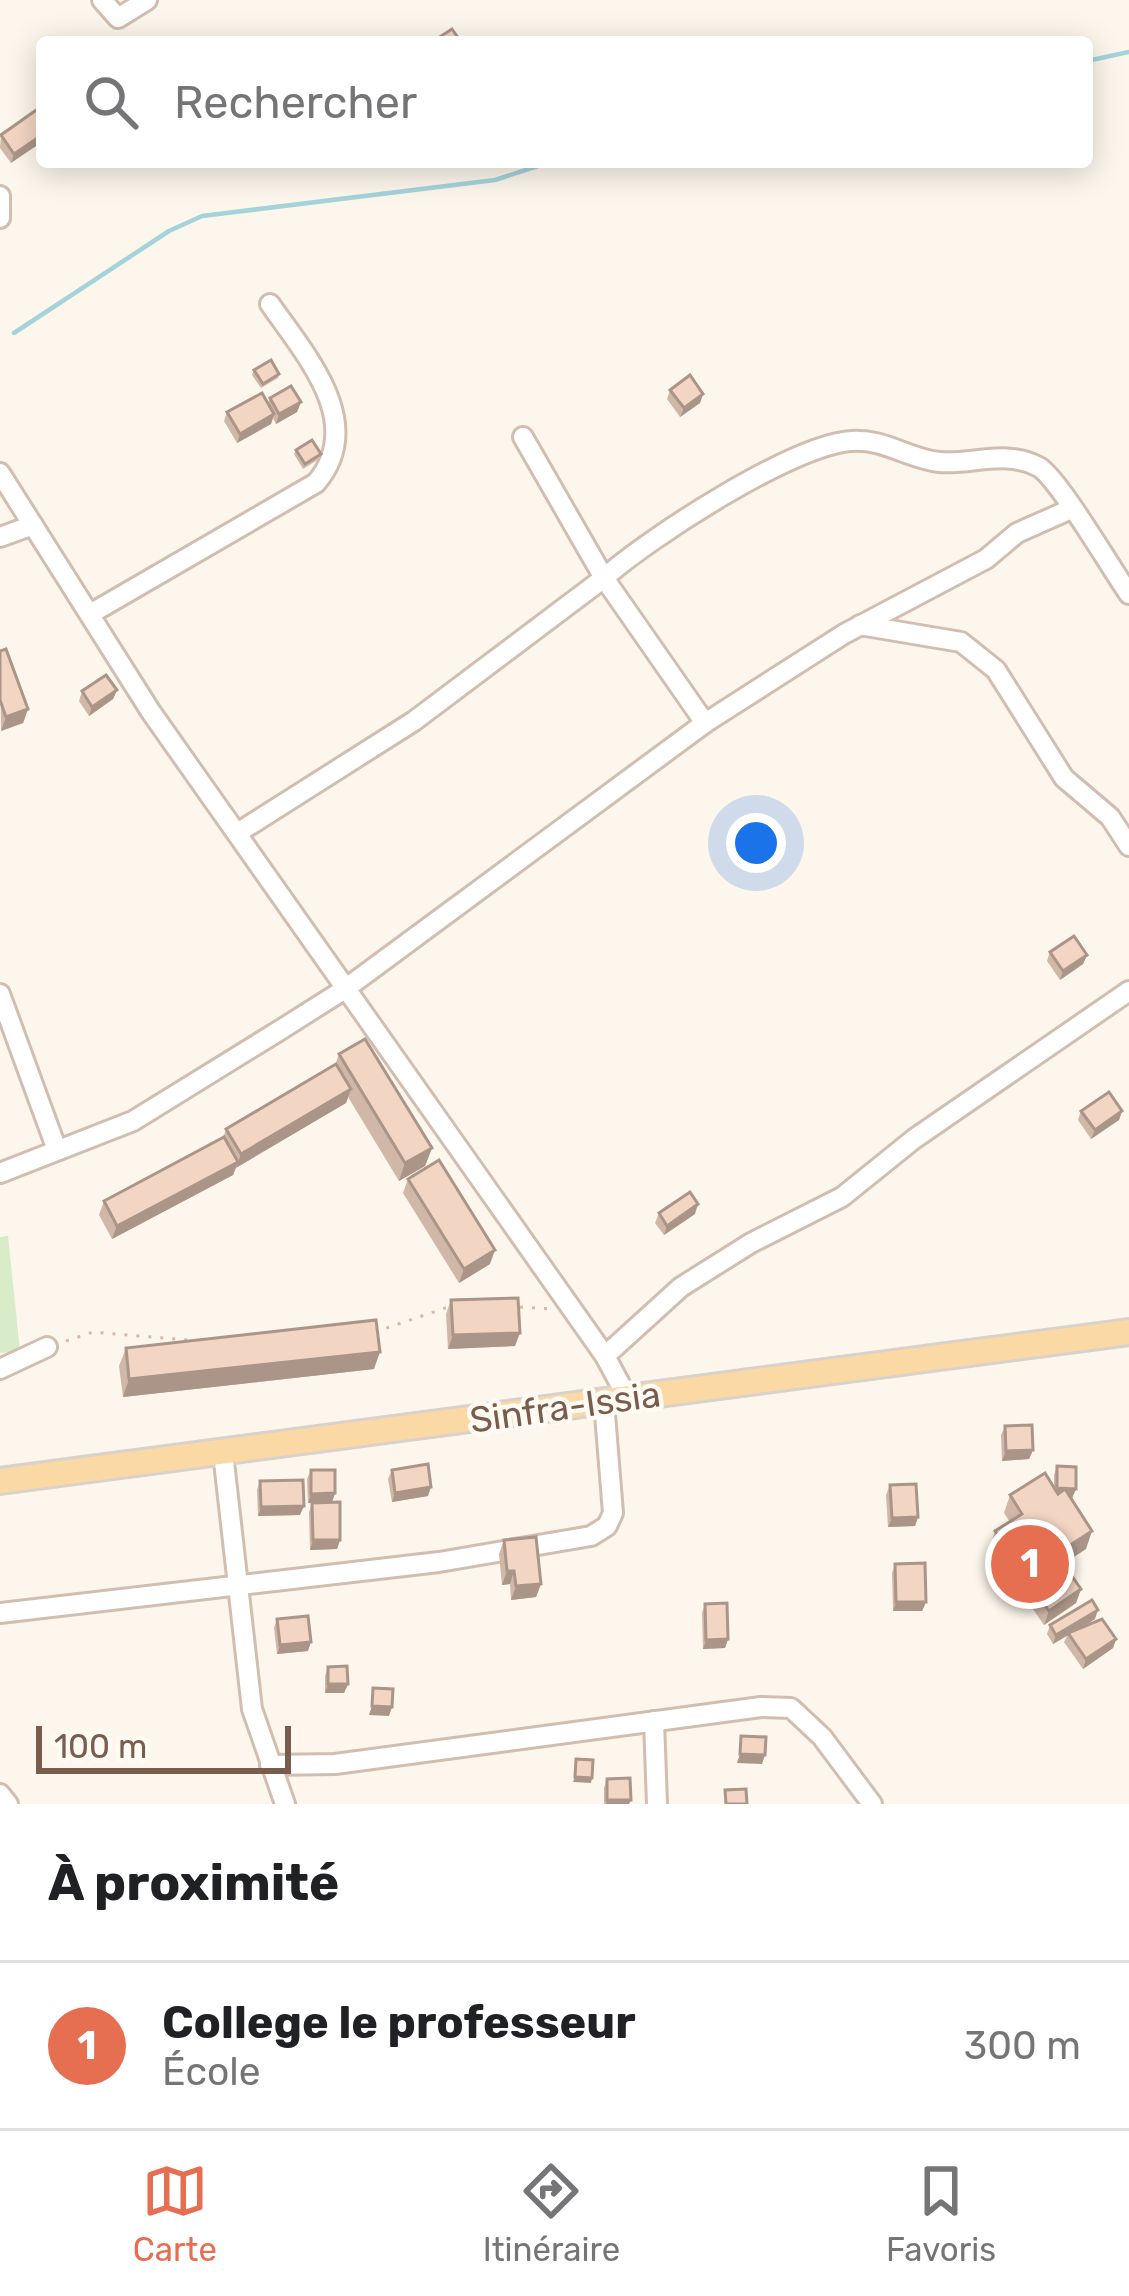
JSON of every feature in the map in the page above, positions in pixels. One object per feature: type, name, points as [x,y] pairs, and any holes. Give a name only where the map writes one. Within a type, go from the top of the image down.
[{"type":"main road","name":"Sinfra-Issia","points":[[0,1481],[1129,1331]]},
{"type":"street","points":[[102,0],[118,18],[147,0]]},
{"type":"street","points":[[0,196],[0,218]]},
{"type":"street","points":[[90,614],[316,483],[331,466],[338,443],[324,382],[270,304]]},
{"type":"street","points":[[523,437],[604,578],[705,723]]},
{"type":"street","points":[[238,832],[414,721],[658,534],[796,460],[843,442],[904,448],[942,463],[1004,457],[1042,468],[1129,594]]},
{"type":"street","points":[[0,472],[151,712],[605,1356],[615,1400],[613,1513],[607,1526],[591,1535],[439,1562],[0,1613]]},
{"type":"street","points":[[0,1172],[133,1121],[345,989],[705,723],[860,625],[986,560],[1017,533],[1071,509]]},
{"type":"street","points":[[0,537],[33,525]]},
{"type":"street","points":[[860,625],[961,643],[996,670],[1064,778],[1110,817],[1129,846]]},
{"type":"street","points":[[605,1356],[681,1287],[751,1243],[842,1196],[931,1127],[1129,991]]},
{"type":"street","points":[[0,994],[57,1150]]},
{"type":"street","points":[[0,1369],[47,1347]]},
{"type":"street","points":[[223,1453],[252,1709],[285,1804]]},
{"type":"street","points":[[270,1765],[335,1764],[654,1721],[791,1708],[814,1727],[872,1804]]},
{"type":"street","points":[[654,1721],[657,1804]]},
{"type":"street","points":[[0,1794],[8,1804]]},
{"type":"path","points":[[357,1334],[460,1303]]},
{"type":"path","points":[[504,1305],[572,1310]]},
{"type":"path","points":[[47,1347],[94,1332],[201,1341]]},
{"type":"green space","points":[[8,1236],[20,1351],[0,1353],[0,1237]]},
{"type":"building","points":[[36,110],[36,139],[14,154],[1,135]]},
{"type":"building","points":[[271,360],[279,374],[263,384],[254,370]]},
{"type":"building","points":[[690,375],[703,394],[684,408],[670,390]]},
{"type":"building","points":[[291,386],[301,402],[279,414],[270,398]]},
{"type":"building","points":[[262,393],[274,414],[240,434],[227,412]]},
{"type":"building","points":[[312,440],[321,454],[305,464],[296,450]]},
{"type":"building","points":[[6,649],[28,709],[6,717],[0,700],[0,651]]},
{"type":"building","points":[[106,675],[117,690],[92,707],[82,691]]},
{"type":"building","points":[[1074,936],[1087,955],[1063,971],[1050,952]]},
{"type":"building","points":[[365,1039],[432,1148],[405,1163],[339,1054]]},
{"type":"building","points":[[336,1064],[351,1089],[241,1154],[226,1129]]},
{"type":"building","points":[[1109,1092],[1122,1111],[1095,1130],[1081,1111]]},
{"type":"building","points":[[224,1137],[238,1162],[117,1226],[104,1201]]},
{"type":"building","points":[[439,1160],[495,1250],[464,1269],[408,1179]]},
{"type":"building","points":[[690,1192],[698,1204],[667,1226],[659,1213]]},
{"type":"building","points":[[518,1298],[520,1333],[453,1335],[451,1300]]},
{"type":"building","points":[[376,1320],[380,1352],[129,1379],[126,1348]]},
{"type":"building","points":[[1032,1425],[1033,1450],[1006,1451],[1005,1426]]},
{"type":"building","points":[[428,1464],[431,1487],[395,1493],[392,1470]]},
{"type":"building","points":[[1057,1466],[1076,1467],[1076,1489],[1057,1488]]},
{"type":"building","points":[[311,1470],[335,1470],[335,1493],[311,1494]]},
{"type":"building","points":[[1045,1473],[1058,1494],[1065,1489],[1092,1531],[1024,1575],[995,1531],[1022,1514],[1010,1495]]},
{"type":"building","points":[[303,1480],[304,1506],[261,1507],[260,1481]]},
{"type":"building","points":[[916,1484],[918,1517],[892,1518],[890,1485]]},
{"type":"building","points":[[340,1502],[340,1540],[313,1540],[312,1503]]},
{"type":"building","points":[[536,1537],[541,1584],[516,1586],[514,1571],[507,1571],[504,1540]]},
{"type":"building","points":[[1060,1559],[1081,1589],[1049,1611],[1028,1581]]},
{"type":"building","points":[[925,1563],[926,1602],[896,1602],[895,1564]]},
{"type":"building","points":[[1092,1600],[1098,1610],[1056,1635],[1050,1625]]},
{"type":"building","points":[[727,1603],[728,1639],[706,1640],[705,1604]]},
{"type":"building","points":[[308,1616],[311,1642],[280,1645],[277,1619]]},
{"type":"building","points":[[1102,1619],[1116,1639],[1086,1659],[1068,1633]]},
{"type":"building","points":[[347,1666],[348,1684],[328,1684],[328,1667]]},
{"type":"building","points":[[373,1688],[393,1689],[392,1707],[372,1706]]},
{"type":"building","points":[[741,1736],[766,1737],[765,1755],[740,1754]]},
{"type":"building","points":[[576,1759],[593,1760],[592,1778],[575,1777]]},
{"type":"building","points":[[630,1778],[631,1800],[607,1800],[607,1779]]},
{"type":"building","points":[[746,1789],[747,1804],[726,1804],[725,1790]]},
{"type":"waterway","points":[[1093,60],[1129,52]]},
{"type":"waterway","points":[[14,333],[169,231],[202,216],[495,180],[532,168]]},
{"type":"place","name":"College le professeur","points":[[1030,1564]]}]
